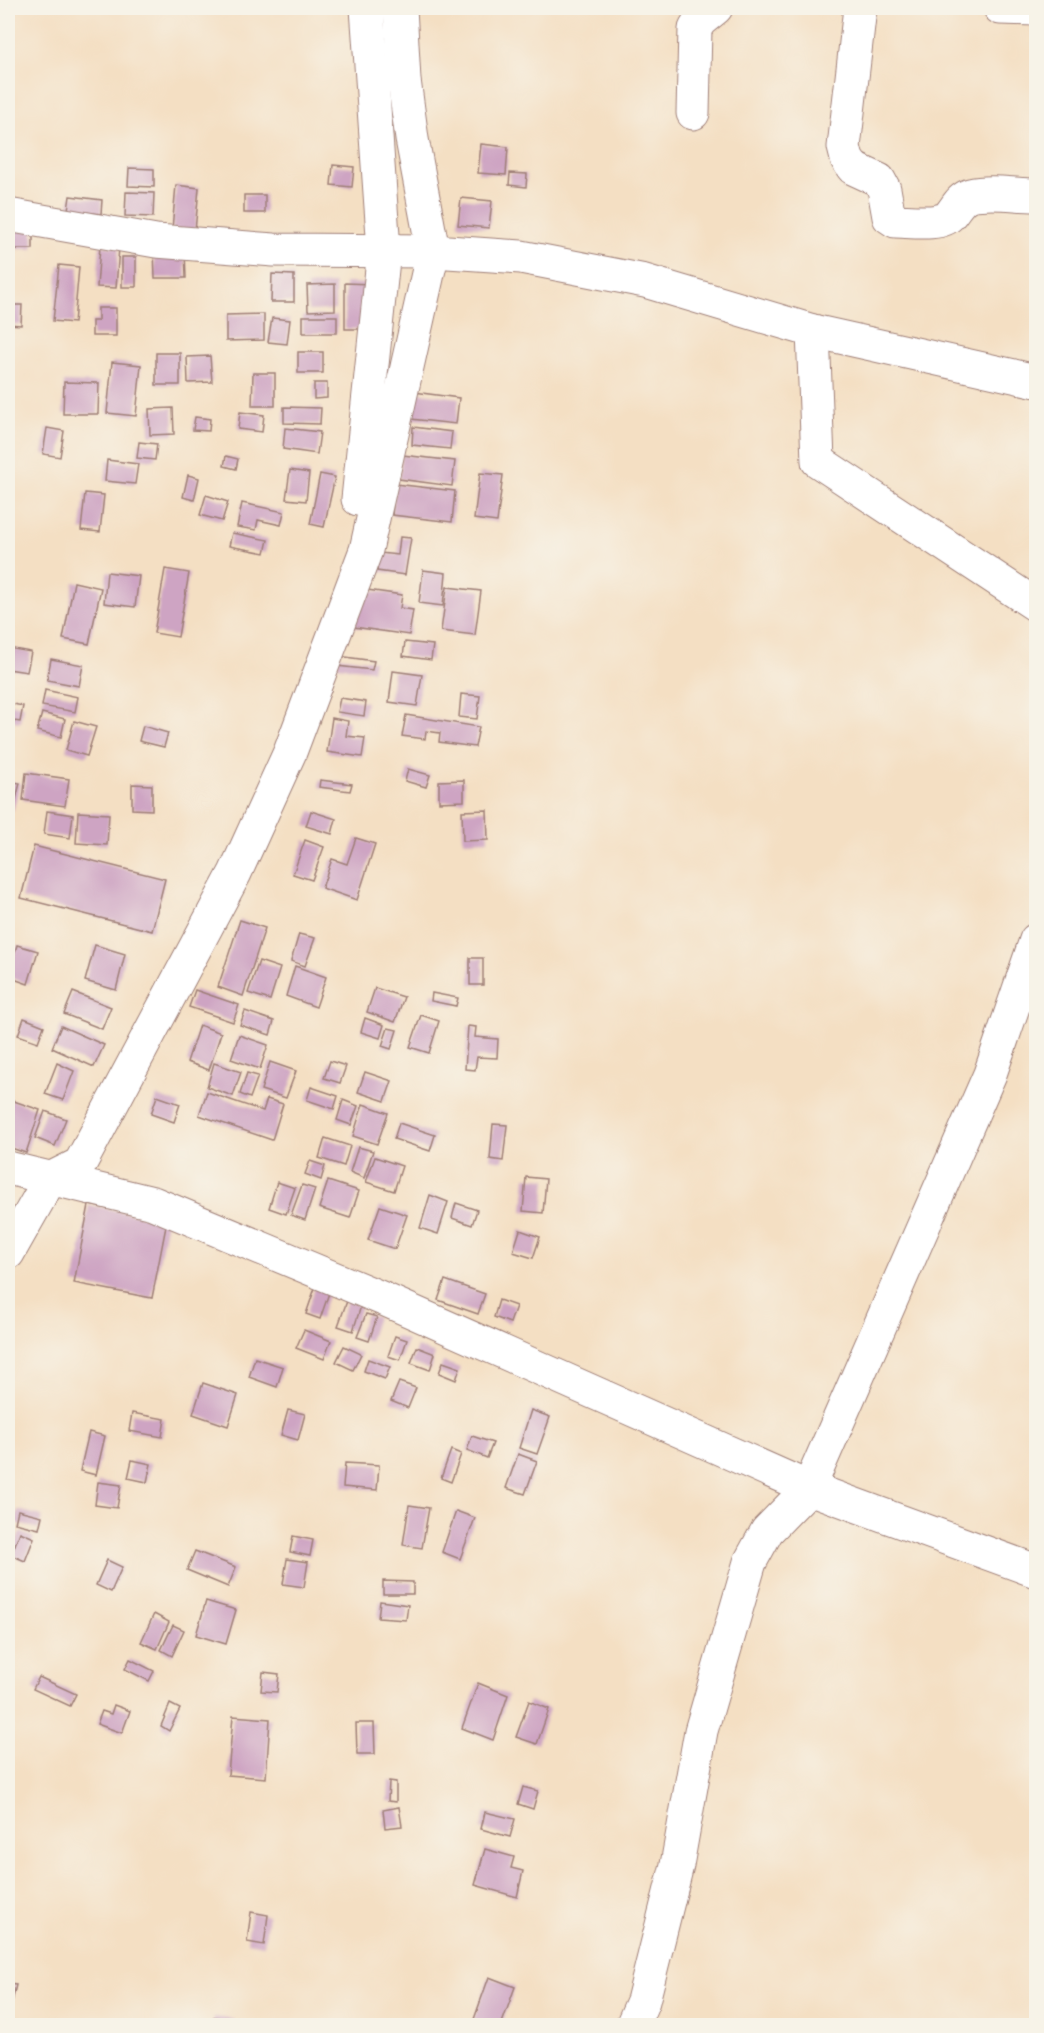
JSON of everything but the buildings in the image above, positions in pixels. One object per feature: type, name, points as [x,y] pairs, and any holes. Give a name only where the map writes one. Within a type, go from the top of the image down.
[{"type":"street","points":[[345,606],[362,469],[384,250],[367,8]]},
{"type":"street","points":[[8,1253],[50,1179],[81,1164],[235,873],[290,752],[366,550],[433,250],[412,139],[404,80],[400,8]]},
{"type":"street","points":[[693,113],[694,29],[716,8]]},
{"type":"street","points":[[860,8],[844,147],[847,159],[853,168],[879,180],[884,189],[889,217],[895,221],[939,222],[950,216],[960,201],[968,196],[1036,195]]},
{"type":"street","points":[[1000,8],[1036,9]]},
{"type":"street","points":[[8,215],[156,241],[274,250],[433,250],[522,257],[645,281],[813,331],[1036,381]]},
{"type":"street","points":[[813,331],[818,461],[1036,605]]},
{"type":"street","points":[[632,2025],[643,2001],[677,1865],[700,1731],[750,1562],[767,1531],[809,1488],[990,1074],[1036,940]]},
{"type":"street","points":[[8,1168],[153,1203],[386,1300],[809,1488],[1036,1571]]}]
